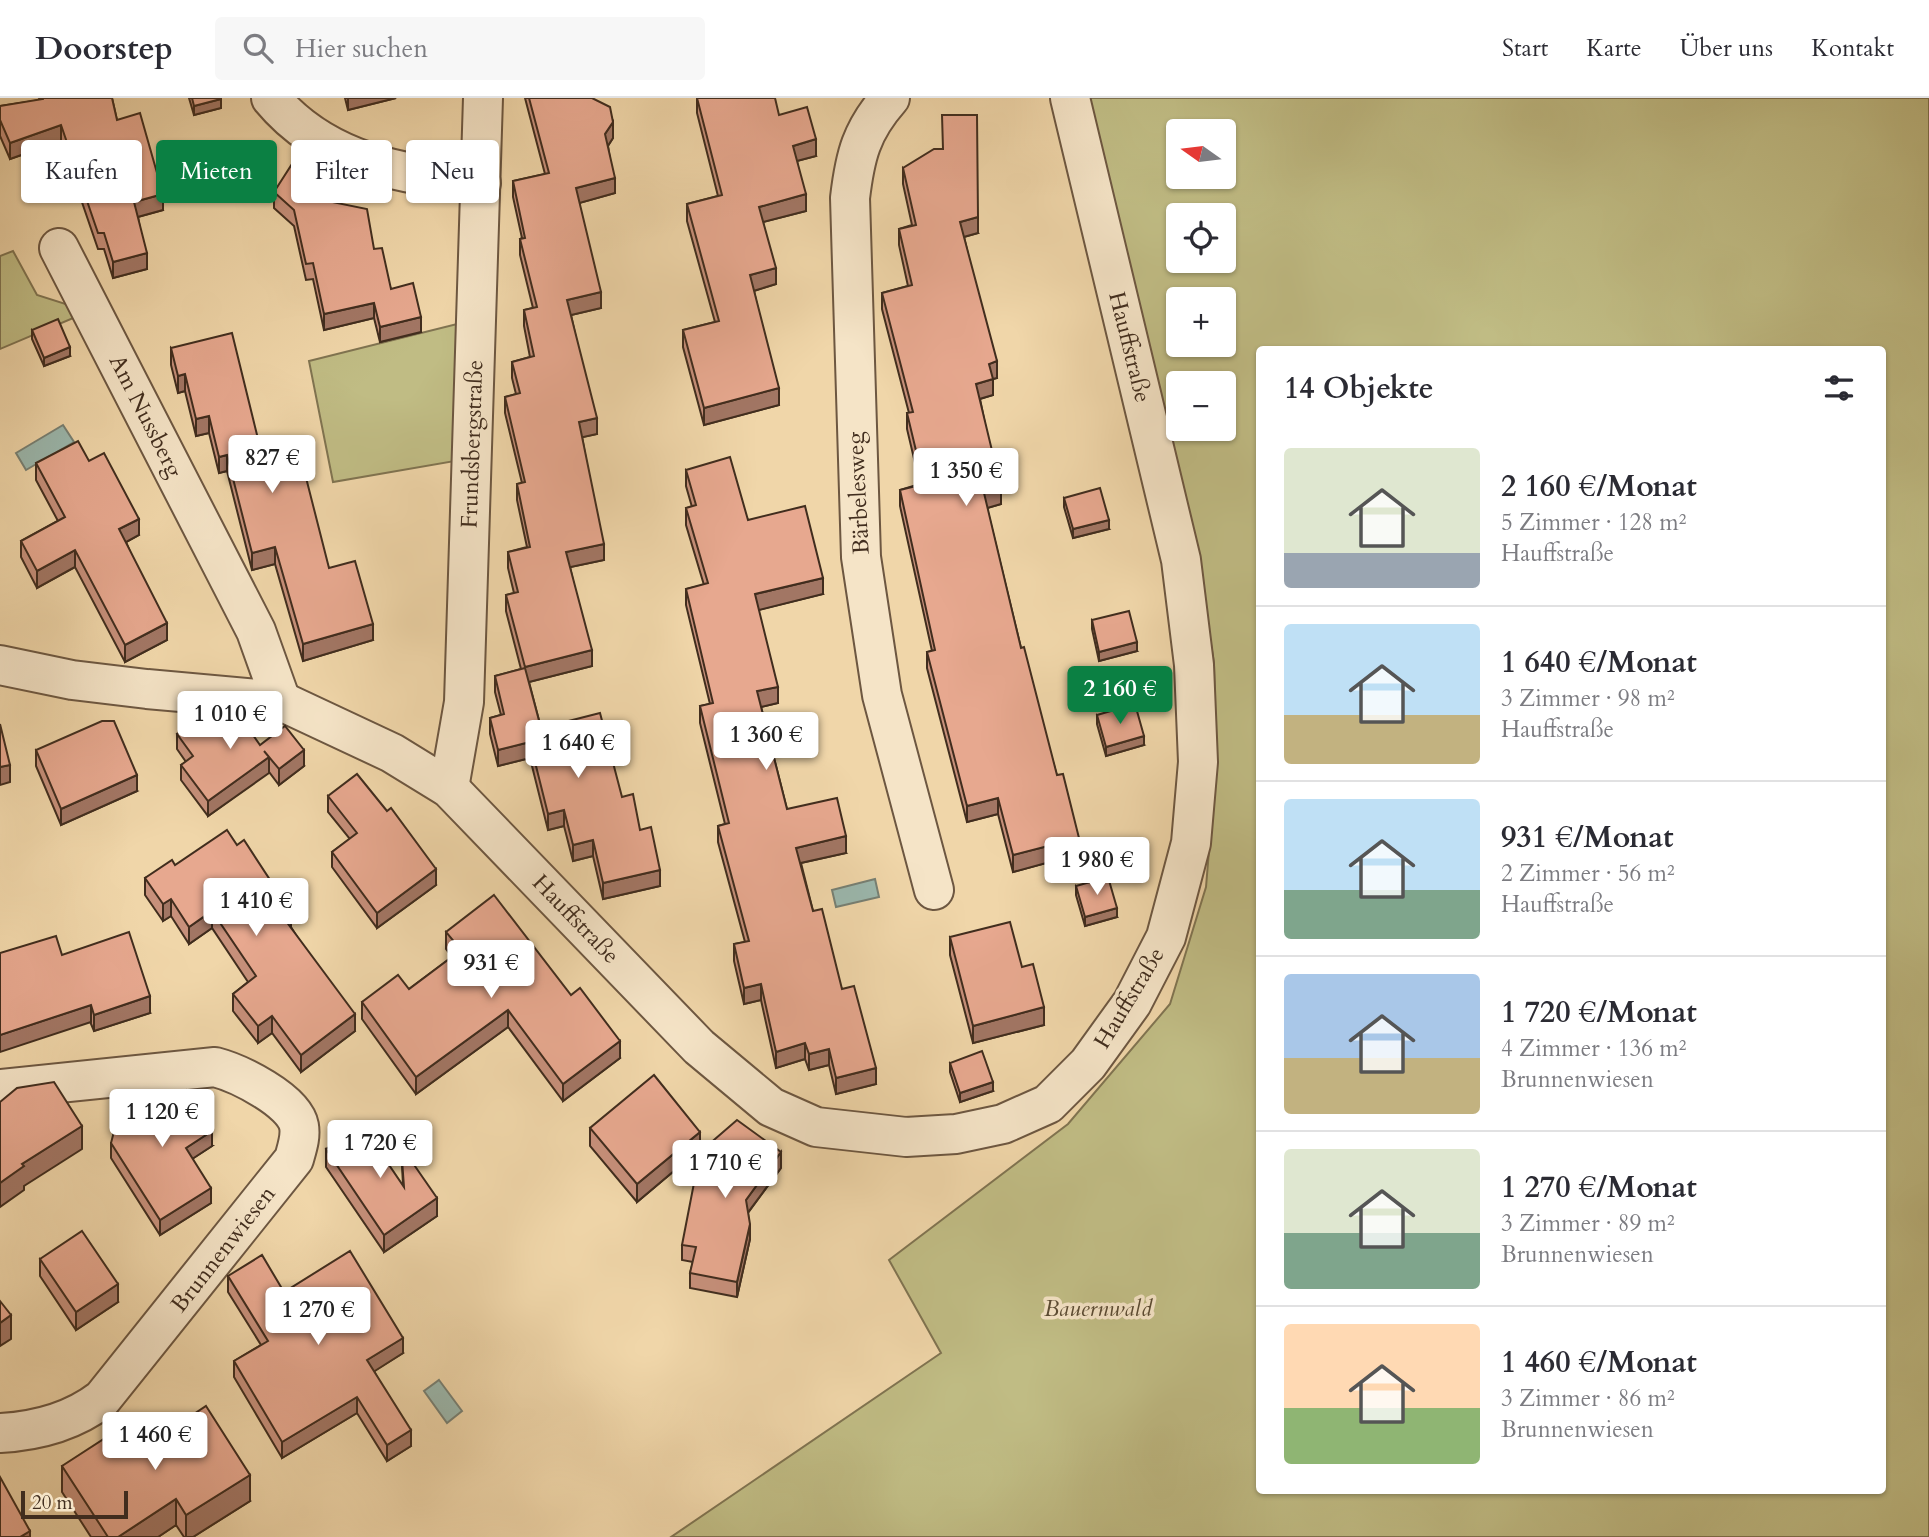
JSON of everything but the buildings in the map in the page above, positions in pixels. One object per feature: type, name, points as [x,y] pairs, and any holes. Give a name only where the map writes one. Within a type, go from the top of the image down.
[{"type":"street","points":[[271,98],[315,136],[350,157],[406,173]]},
{"type":"street","name":"Frundsbergstraße","points":[[482,140],[483,98]]},
{"type":"street","name":"Bärbelesweg","points":[[890,98],[875,115],[856,152],[850,198],[861,557],[882,695],[934,890]]},
{"type":"street","name":"Hauffstraße","points":[[0,665],[72,680],[147,690],[281,701],[392,753],[449,788],[699,1047],[771,1107],[794,1117],[816,1126],[906,1137],[956,1134],[1003,1124],[1048,1104],[1088,1064],[1132,1003],[1166,937],[1191,843],[1198,762],[1194,665],[1181,560],[1070,98]]},
{"type":"street","name":"Frundsbergstraße","points":[[449,788],[464,702],[480,203]]},
{"type":"street","name":"Am Nussberg","points":[[59,248],[256,631],[281,701]]},
{"type":"street","name":"Brunnenwiesen","points":[[0,1089],[215,1067],[247,1078],[291,1111],[299,1124],[299,1142],[294,1159],[102,1399],[85,1412],[57,1424],[0,1433]]},
{"type":"green space","name":"Bauernwald","points":[[1087,98],[1929,98],[1929,1537],[671,1537],[941,1353],[889,1260],[1068,1124],[1170,1004],[1206,887],[1216,766],[1214,663],[1195,544],[1170,441],[1236,441],[1236,371],[1166,371],[1166,424]]},
{"type":"green space","points":[[13,251],[37,295],[72,306],[78,316],[0,349],[0,256]]},
{"type":"green space","points":[[457,324],[455,461],[333,482],[309,361]]},
{"type":"water","points":[[63,425],[74,442],[26,470],[16,453]]},
{"type":"water","points":[[875,879],[879,897],[836,907],[832,890]]},
{"type":"water","points":[[439,1380],[462,1411],[447,1423],[424,1391]]}]
